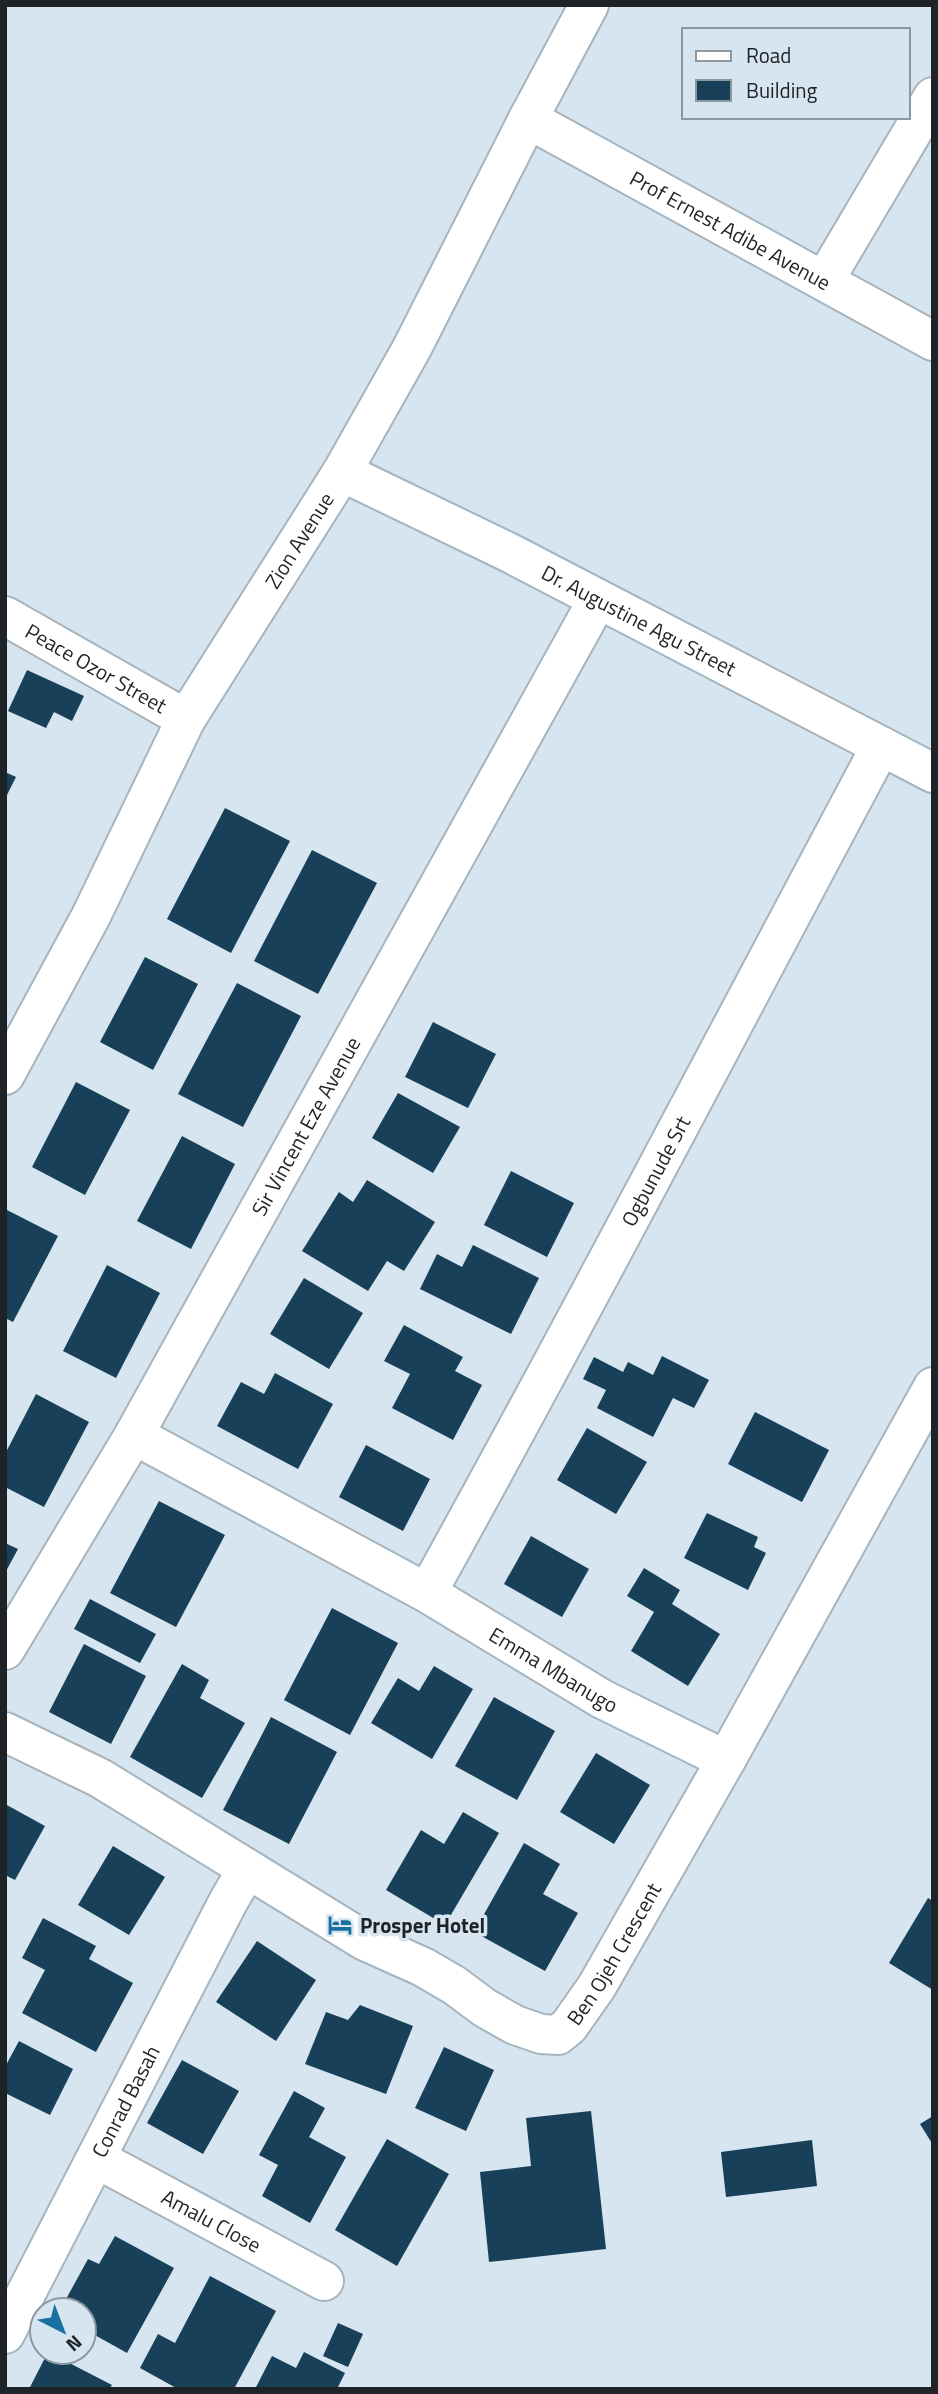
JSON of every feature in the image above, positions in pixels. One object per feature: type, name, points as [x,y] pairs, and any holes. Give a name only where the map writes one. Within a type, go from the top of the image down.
[{"type":"street","name":"Zion Avenue","points":[[5,1075],[91,916],[186,719],[342,472],[412,348],[589,5]]},
{"type":"street","points":[[824,281],[933,97]]},
{"type":"street","name":"Prof Ernest Adibe Avenue","points":[[528,119],[933,341]]},
{"type":"street","name":"Dr. Augustine Agu Street","points":[[342,472],[510,553],[933,773]]},
{"type":"street","name":"Sir Vincent Eze Avenue","points":[[5,1650],[134,1435],[598,599]]},
{"type":"street","name":"Peace Ozor Street","points":[[5,616],[186,719]]},
{"type":"street","name":"Ogbunude Srt","points":[[427,1593],[557,1358],[881,747]]},
{"type":"street","name":"Ben Ojeh Crescent","points":[[5,1732],[100,1778],[365,1941],[454,1984],[485,2008],[515,2025],[541,2034],[558,2035],[569,2026],[597,1986],[933,1387]]},
{"type":"street","name":"Emma Mbanugo","points":[[134,1435],[427,1593],[602,1699],[726,1760]]},
{"type":"street","name":"Conrad Basah","points":[[5,2334],[247,1869]]},
{"type":"street","name":"Amalu Close","points":[[97,2159],[324,2281]]},
{"type":"building","points":[[27,670],[84,696],[72,721],[54,712],[46,728],[8,711]]},
{"type":"building","points":[[5,772],[16,777],[5,799]]},
{"type":"building","points":[[225,808],[290,841],[231,953],[167,919]]},
{"type":"building","points":[[312,850],[377,883],[318,994],[254,961]]},
{"type":"building","points":[[145,957],[198,984],[153,1070],[100,1042]]},
{"type":"building","points":[[237,983],[301,1016],[243,1127],[178,1094]]},
{"type":"building","points":[[433,1022],[496,1054],[468,1108],[405,1077]]},
{"type":"building","points":[[76,1082],[130,1110],[85,1195],[32,1167]]},
{"type":"building","points":[[398,1093],[460,1127],[433,1173],[372,1138]]},
{"type":"building","points":[[182,1136],[235,1164],[191,1249],[137,1221]]},
{"type":"building","points":[[511,1171],[574,1203],[547,1257],[484,1225]]},
{"type":"building","points":[[367,1180],[435,1222],[404,1271],[387,1261],[368,1291],[302,1251],[339,1192],[353,1202]]},
{"type":"building","points":[[5,1209],[58,1236],[13,1322],[5,1318]]},
{"type":"building","points":[[473,1245],[539,1278],[511,1334],[420,1289],[437,1254],[462,1267]]},
{"type":"building","points":[[107,1265],[160,1293],[116,1378],[63,1351]]},
{"type":"building","points":[[304,1278],[363,1313],[329,1369],[270,1334]]},
{"type":"building","points":[[404,1325],[463,1357],[455,1371],[482,1385],[453,1440],[392,1408],[410,1374],[384,1361]]},
{"type":"building","points":[[662,1356],[709,1380],[694,1408],[673,1398],[653,1437],[597,1408],[606,1390],[583,1379],[594,1357],[623,1372],[628,1362],[653,1375]]},
{"type":"building","points":[[275,1373],[333,1404],[298,1469],[217,1426],[241,1382],[264,1394]]},
{"type":"building","points":[[36,1394],[89,1422],[44,1507],[5,1487],[5,1454]]},
{"type":"building","points":[[755,1412],[829,1450],[802,1502],[728,1464]]},
{"type":"building","points":[[587,1428],[647,1462],[616,1514],[557,1480]]},
{"type":"building","points":[[366,1445],[430,1479],[403,1531],[339,1497]]},
{"type":"building","points":[[159,1501],[225,1535],[176,1627],[110,1593]]},
{"type":"building","points":[[707,1513],[758,1537],[754,1547],[766,1553],[748,1590],[684,1558]]},
{"type":"building","points":[[531,1536],[589,1569],[562,1617],[504,1584]]},
{"type":"building","points":[[5,1543],[18,1549],[5,1573]]},
{"type":"building","points":[[644,1568],[680,1590],[672,1604],[720,1634],[688,1686],[631,1651],[654,1612],[627,1596]]},
{"type":"building","points":[[90,1599],[156,1634],[140,1663],[74,1629]]},
{"type":"building","points":[[332,1608],[398,1643],[350,1735],[284,1700]]},
{"type":"building","points":[[84,1644],[146,1676],[111,1744],[49,1712]]},
{"type":"building","points":[[182,1664],[209,1680],[200,1698],[245,1723],[202,1798],[130,1757]]},
{"type":"building","points":[[434,1666],[473,1689],[432,1759],[371,1723],[398,1678],[419,1691]]},
{"type":"building","points":[[494,1697],[555,1731],[517,1800],[455,1766]]},
{"type":"building","points":[[271,1717],[337,1752],[289,1844],[223,1810]]},
{"type":"building","points":[[596,1753],[650,1785],[614,1844],[560,1812]]},
{"type":"building","points":[[5,1804],[45,1826],[15,1880],[5,1875]]},
{"type":"building","points":[[463,1812],[499,1833],[445,1925],[386,1890],[421,1830],[444,1844]]},
{"type":"building","points":[[524,1843],[560,1864],[543,1894],[578,1913],[545,1971],[474,1932]]},
{"type":"building","points":[[113,1846],[165,1877],[129,1935],[78,1905]]},
{"type":"building","points":[[928,1898],[933,1901],[933,1990],[889,1963]]},
{"type":"building","points":[[43,1918],[96,1946],[89,1959],[133,1983],[96,2052],[22,2013],[45,1970],[22,1958]]},
{"type":"building","points":[[257,1941],[316,1980],[276,2041],[216,2002]]},
{"type":"building","points":[[360,2005],[413,2026],[386,2094],[305,2064],[326,2012],[348,2020]]},
{"type":"building","points":[[19,2041],[73,2069],[50,2115],[5,2093],[5,2067]]},
{"type":"building","points":[[444,2047],[494,2070],[466,2131],[415,2108]]},
{"type":"building","points":[[182,2060],[239,2091],[203,2154],[147,2123]]},
{"type":"building","points":[[294,2091],[325,2108],[309,2137],[346,2157],[310,2223],[262,2196],[278,2165],[259,2155]]},
{"type":"building","points":[[591,2111],[606,2249],[489,2262],[480,2172],[531,2166],[526,2118]]},
{"type":"building","points":[[933,2116],[933,2145],[920,2124]]},
{"type":"building","points":[[387,2139],[449,2174],[397,2266],[335,2230]]},
{"type":"building","points":[[812,2140],[817,2186],[726,2197],[721,2152]]},
{"type":"building","points":[[115,2236],[174,2268],[127,2353],[98,2337],[98,2296],[68,2296],[88,2259],[99,2264]]},
{"type":"building","points":[[210,2276],[276,2311],[234,2389],[178,2389],[140,2368],[158,2334],[175,2343]]},
{"type":"building","points":[[338,2323],[363,2334],[348,2367],[323,2356]]},
{"type":"building","points":[[304,2352],[345,2373],[337,2389],[255,2389],[272,2356],[296,2368]]},
{"type":"building","points":[[41,2366],[75,2366],[112,2385],[109,2389],[29,2389]]},
{"type":"place","name":"Prosper Hotel","points":[[340,1925]]}]
